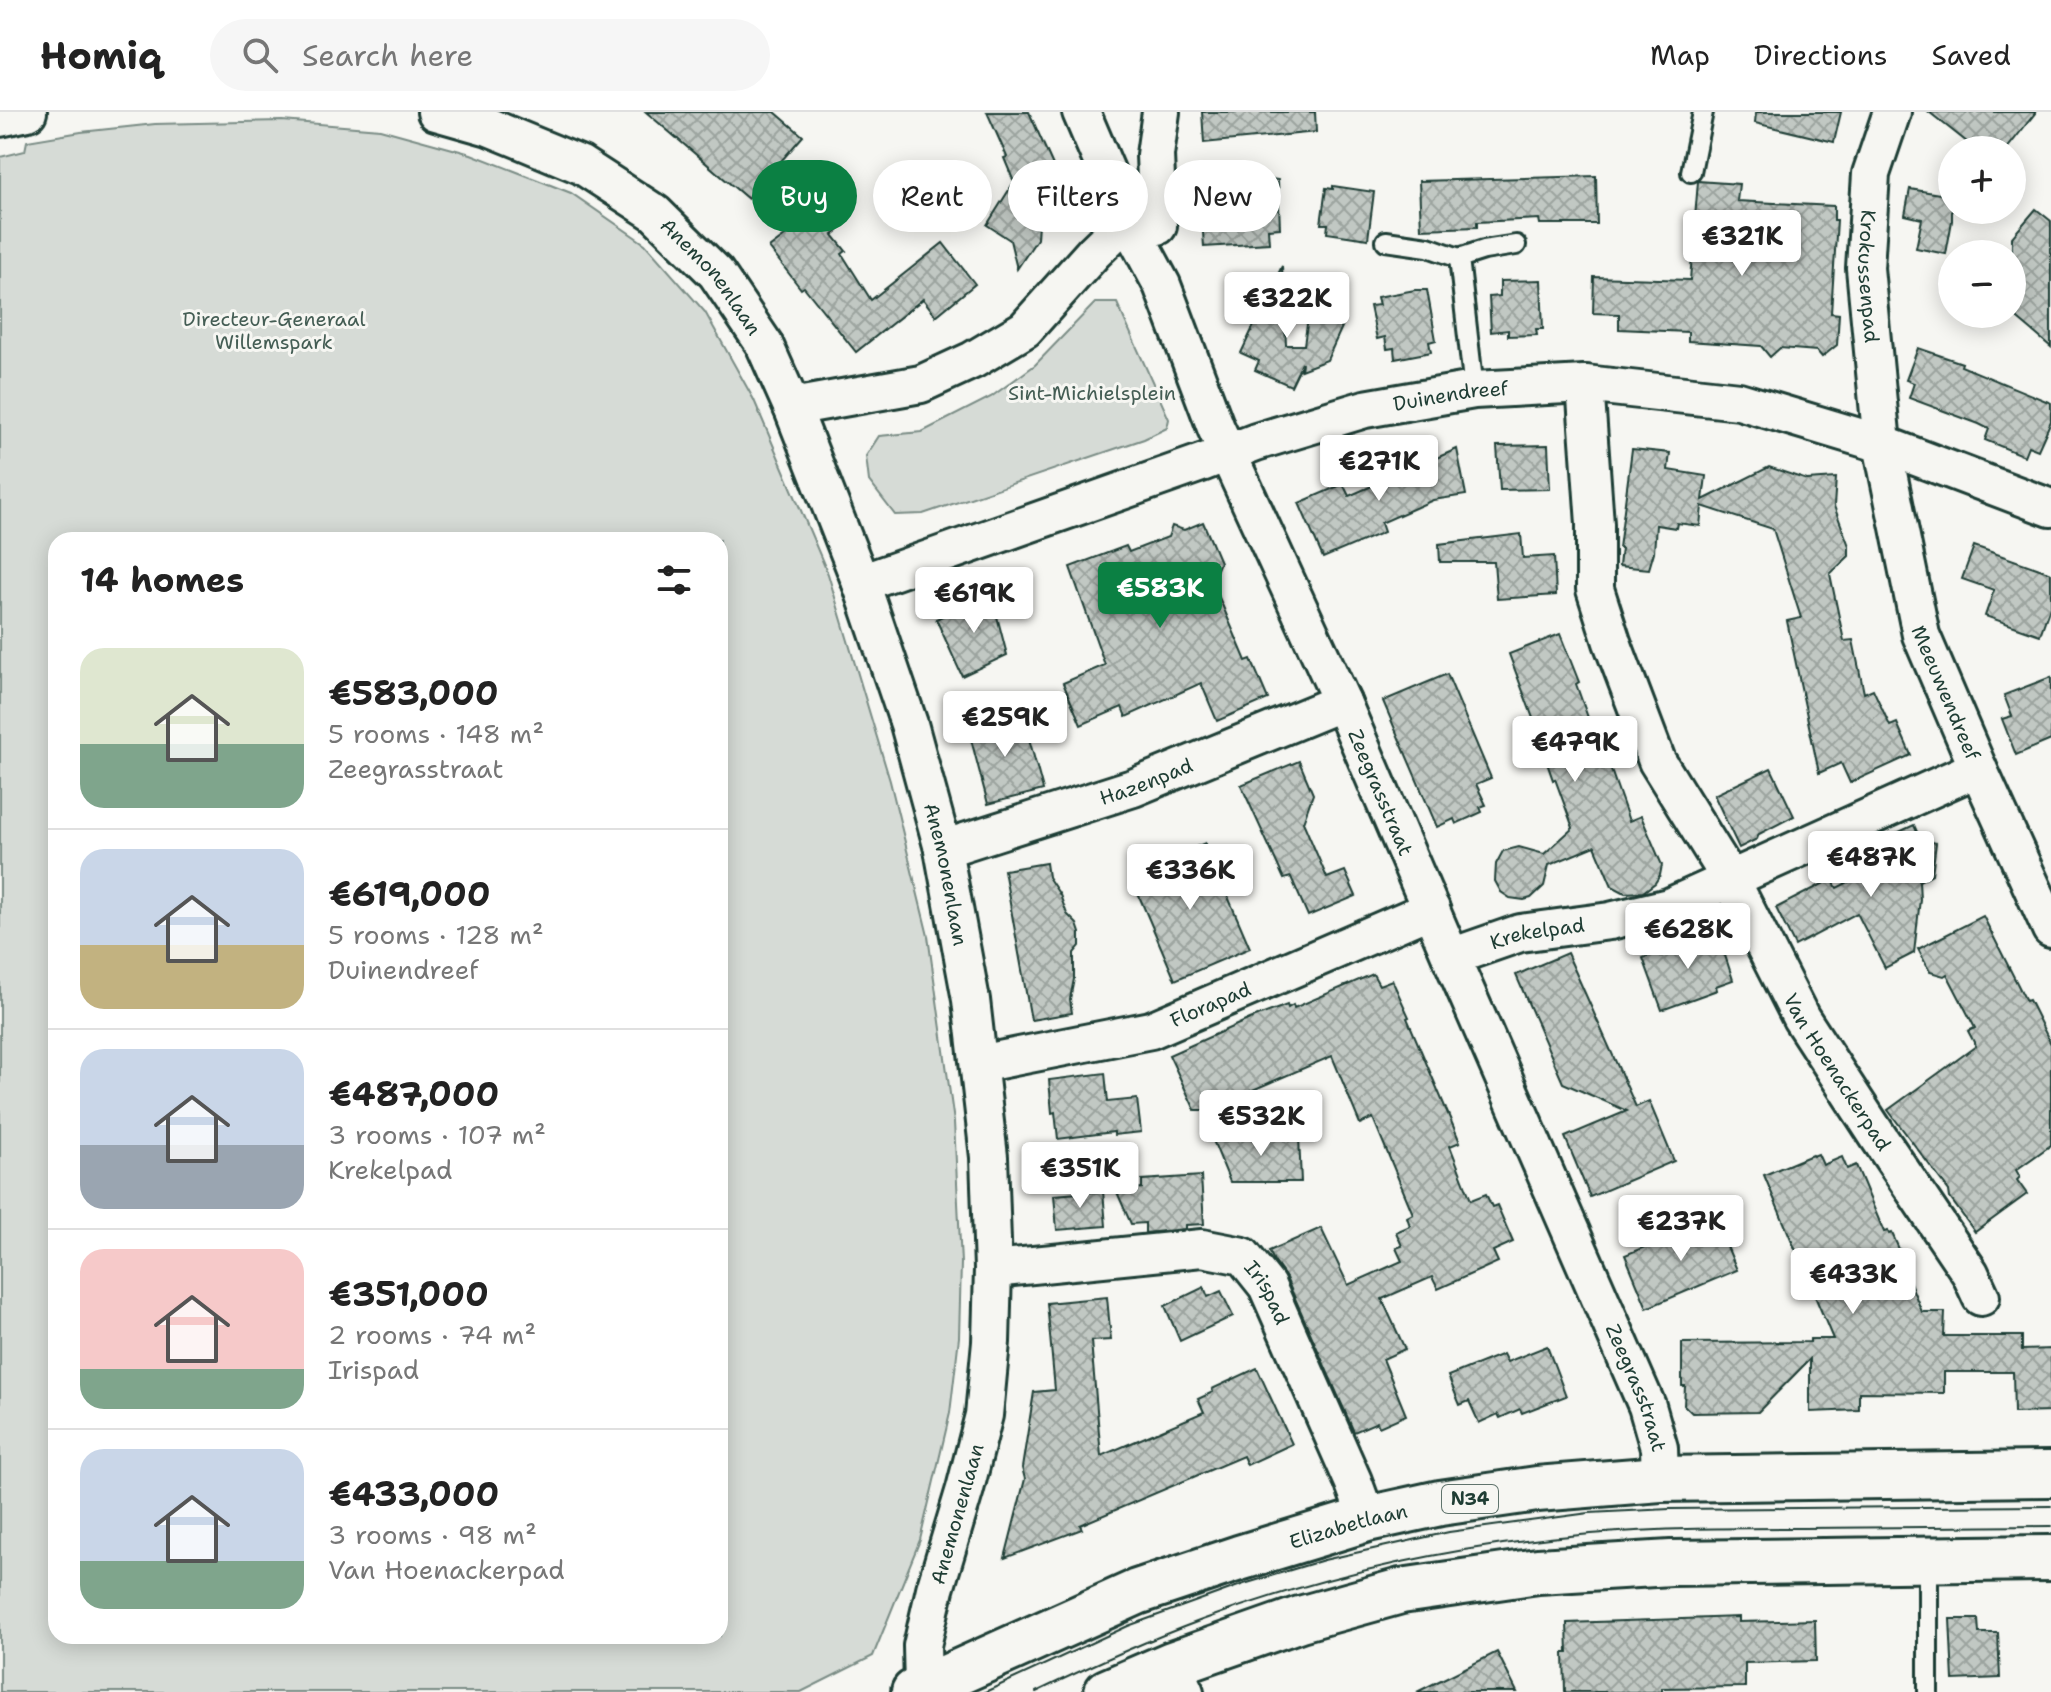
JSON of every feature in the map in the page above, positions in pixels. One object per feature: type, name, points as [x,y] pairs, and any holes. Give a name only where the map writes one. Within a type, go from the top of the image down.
[{"type":"main road","name":"Elizabetlaan","points":[[920,1691],[1137,1592],[1367,1519],[1440,1503],[1537,1489],[1660,1479],[2051,1474]]},
{"type":"main road","points":[[1107,1692],[1178,1678],[1300,1619],[1401,1591],[1538,1571],[1671,1563],[2051,1558]]},
{"type":"street","points":[[0,118],[28,112]]},
{"type":"street","name":"Anemonenlaan","points":[[436,112],[489,127],[581,165],[655,213],[716,273],[764,344],[792,407],[861,583],[909,724],[943,849],[962,945],[989,1157],[993,1269],[991,1342],[984,1415],[935,1589],[922,1646],[920,1691]]},
{"type":"street","points":[[1081,112],[1110,160]]},
{"type":"street","name":"Zeegrasstraat","points":[[1148,183],[1161,112]]},
{"type":"street","name":"Krokussenpad","points":[[1882,444],[1865,268],[1871,174],[1892,112]]},
{"type":"street","points":[[792,407],[921,384],[973,360],[1025,329],[1094,252],[1117,232]]},
{"type":"street","name":"Zeegrasstraat","points":[[1147,232],[1162,285],[1216,428],[1342,702],[1647,1406],[1659,1448],[1660,1479]]},
{"type":"street","name":"Duinendreef","points":[[861,583],[1256,442],[1365,409],[1474,390],[1585,384],[1739,401],[1882,444],[2051,508]]},
{"type":"street","name":"Van Hoenackerpad","points":[[1585,384],[1595,524],[1595,589],[1657,761],[1731,880],[1801,1018],[1970,1273],[1981,1297]]},
{"type":"street","name":"Meeuwendreef","points":[[1882,444],[1921,635],[2051,929]]},
{"type":"street","name":"Hazenpad","points":[[943,849],[1133,788],[1342,702]]},
{"type":"street","name":"Krekelpad","points":[[1451,957],[1520,933],[1610,921],[1669,907],[1978,768]]},
{"type":"street","name":"Florapad","points":[[979,1064],[1151,1030],[1431,909]]},
{"type":"street","name":"Irispad","points":[[993,1269],[1202,1248],[1243,1256],[1267,1286],[1367,1519]]},
{"type":"lane","points":[[1691,172],[1703,112]]},
{"type":"lane","points":[[1386,241],[1428,247],[1459,258],[1516,245]]},
{"type":"lane","points":[[1459,258],[1474,390]]},
{"type":"lane","points":[[1928,1558],[1928,1692]]},
{"type":"green space","name":"Directeur-Generaal Willemspark","points":[[282,121],[380,129],[471,154],[571,193],[645,244],[705,312],[754,400],[828,574],[890,781],[928,936],[954,1122],[961,1263],[959,1337],[950,1413],[920,1540],[873,1656],[801,1692],[0,1692],[0,157],[25,151],[27,141],[155,124]]},
{"type":"green space","name":"Sint-Michielsplein","points":[[1095,303],[1117,303],[1169,419],[1167,428],[1144,439],[923,514],[895,515],[869,481],[866,456],[879,436],[922,432],[991,397],[1035,365]]},
{"type":"building","points":[[646,112],[775,112],[803,136],[782,160],[752,160],[752,194],[748,199]]},
{"type":"building","points":[[987,112],[1029,112],[1051,160],[1008,160],[1008,168],[1004,158],[1007,157]]},
{"type":"building","points":[[1202,112],[1315,112],[1316,132],[1204,143]]},
{"type":"building","points":[[1756,112],[1841,112],[1834,142],[1755,123]]},
{"type":"building","points":[[1929,112],[2036,112],[2017,136],[1959,136]]},
{"type":"building","points":[[1596,176],[1597,224],[1540,224],[1539,219],[1477,222],[1477,227],[1421,229],[1419,181]]},
{"type":"building","points":[[1698,181],[1739,184],[1737,201],[1834,206],[1834,220],[1837,220],[1831,313],[1839,314],[1837,345],[1822,357],[1817,351],[1780,348],[1770,357],[1761,346],[1688,341],[1688,332],[1619,329],[1619,314],[1593,313],[1594,277],[1690,280]]},
{"type":"building","points":[[1333,186],[1374,192],[1368,239],[1327,233],[1328,224],[1321,224],[1326,188],[1333,189]]},
{"type":"building","points":[[1910,189],[1938,194],[1938,224],[1951,224],[1949,240],[1938,240],[1938,252],[1916,248],[1922,219],[1905,215]]},
{"type":"building","points":[[1008,192],[1008,232],[1037,232],[1037,239],[1017,269],[1010,240],[992,228],[992,217]]},
{"type":"building","points":[[2036,209],[2051,221],[2051,347],[2026,326],[2026,240],[2012,240],[2012,237]]},
{"type":"building","points":[[790,232],[837,232],[833,235],[846,251],[842,254],[871,300],[943,243],[975,284],[936,316],[923,299],[856,352],[769,248]]},
{"type":"building","points":[[1203,232],[1268,232],[1269,243],[1204,247]]},
{"type":"building","points":[[1282,266],[1286,345],[1304,345],[1309,311],[1342,327],[1327,360],[1301,370],[1302,363],[1291,386],[1255,370],[1259,361],[1241,353]]},
{"type":"building","points":[[1541,280],[1543,329],[1536,329],[1537,335],[1508,336],[1508,330],[1491,332],[1489,297],[1500,296],[1500,281]]},
{"type":"building","points":[[1427,290],[1436,340],[1429,342],[1431,352],[1395,359],[1394,348],[1387,349],[1385,337],[1377,339],[1370,306],[1379,305],[1377,297]]},
{"type":"building","points":[[1918,348],[1962,363],[1961,366],[2051,403],[2051,421],[2038,450],[2028,446],[2024,456],[1985,440],[1989,429],[1909,398],[1914,383],[1906,380]]},
{"type":"building","points":[[1548,445],[1550,489],[1500,490],[1497,446]]},
{"type":"building","points":[[1457,449],[1466,495],[1433,500],[1381,523],[1384,532],[1323,558],[1299,503],[1343,484],[1349,496]]},
{"type":"building","points":[[1632,449],[1670,453],[1668,470],[1706,476],[1703,500],[1769,467],[1807,480],[1836,478],[1834,506],[1849,546],[1849,556],[1830,574],[1844,641],[1853,640],[1864,693],[1873,689],[1890,726],[1897,723],[1911,755],[1850,783],[1841,763],[1819,773],[1787,621],[1801,618],[1773,529],[1702,506],[1700,526],[1677,523],[1676,528],[1656,525],[1649,569],[1619,566]]},
{"type":"building","points":[[1203,522],[1220,562],[1212,581],[1246,661],[1251,659],[1268,699],[1217,721],[1201,683],[1126,717],[1122,707],[1081,725],[1063,683],[1105,665],[1070,567],[1126,546],[1129,552],[1168,537],[1172,526],[1184,530]]},
{"type":"building","points":[[1521,534],[1523,558],[1554,556],[1556,595],[1497,599],[1494,562],[1440,562],[1439,544]]},
{"type":"building","points":[[1974,546],[2051,573],[2051,604],[2040,635],[1985,616],[1994,590],[1962,579]]},
{"type":"building","points":[[991,593],[1007,655],[962,676],[936,619]]},
{"type":"building","points":[[1560,634],[1579,682],[1576,684],[1601,754],[1605,753],[1629,821],[1641,816],[1662,865],[1655,883],[1643,892],[1625,893],[1612,886],[1595,846],[1549,865],[1544,886],[1531,898],[1510,898],[1501,892],[1495,881],[1496,864],[1503,851],[1519,847],[1544,854],[1573,828],[1509,654]]},
{"type":"building","points":[[1447,674],[1491,778],[1476,784],[1486,805],[1480,807],[1482,812],[1456,824],[1454,819],[1437,827],[1383,701]]},
{"type":"building","points":[[2051,677],[2051,740],[2016,755],[2002,719],[2012,716],[2004,695]]},
{"type":"building","points":[[1022,713],[1043,790],[988,804],[968,728]]},
{"type":"building","points":[[1299,761],[1313,794],[1303,822],[1327,878],[1345,871],[1356,896],[1308,916],[1291,877],[1284,879],[1241,785]]},
{"type":"building","points":[[1771,768],[1794,816],[1739,848],[1714,795]]},
{"type":"building","points":[[1914,825],[1920,839],[1936,843],[1932,874],[1919,881],[1914,953],[1885,968],[1857,913],[1795,946],[1776,908],[1832,879],[1837,888],[1884,864],[1875,843]]},
{"type":"building","points":[[1205,843],[1250,948],[1175,980],[1130,875]]},
{"type":"building","points":[[1046,863],[1048,877],[1060,895],[1067,914],[1077,924],[1080,946],[1074,953],[1070,999],[1072,1013],[1031,1020],[1004,870]]},
{"type":"building","points":[[1983,916],[2051,1044],[2051,1145],[2016,1170],[2020,1177],[2017,1180],[2027,1194],[1975,1232],[1950,1198],[1949,1191],[1888,1110],[1976,1046],[1968,1031],[1975,1028],[1947,974],[1930,972],[1918,949]]},
{"type":"building","points":[[1715,935],[1720,940],[1733,980],[1716,986],[1717,990],[1662,1010],[1643,958]]},
{"type":"building","points":[[1567,953],[1636,1107],[1649,1101],[1674,1161],[1590,1197],[1565,1137],[1627,1111],[1563,1083],[1516,975]]},
{"type":"building","points":[[1373,974],[1379,985],[1392,980],[1409,1017],[1460,1142],[1450,1146],[1471,1200],[1486,1194],[1492,1207],[1497,1205],[1513,1242],[1493,1251],[1498,1262],[1438,1289],[1432,1277],[1382,1299],[1405,1349],[1383,1359],[1406,1415],[1379,1427],[1377,1422],[1354,1432],[1286,1278],[1269,1251],[1321,1228],[1348,1285],[1402,1261],[1396,1248],[1402,1246],[1396,1232],[1410,1226],[1407,1217],[1413,1214],[1373,1118],[1360,1124],[1332,1056],[1206,1110],[1195,1110],[1169,1055],[1250,1019],[1287,1005],[1294,1008]]},
{"type":"building","points":[[1105,1073],[1108,1102],[1137,1099],[1141,1132],[1058,1139],[1049,1080]]},
{"type":"building","points":[[1286,1134],[1286,1137],[1299,1136],[1301,1182],[1230,1182],[1212,1138]]},
{"type":"building","points":[[1818,1154],[1823,1165],[1842,1157],[1847,1169],[1856,1165],[1884,1232],[1892,1233],[1922,1312],[1945,1312],[1944,1336],[2022,1336],[2022,1350],[2051,1349],[2051,1412],[2014,1413],[2013,1372],[1944,1372],[1944,1393],[1859,1392],[1859,1410],[1810,1412],[1810,1359],[1758,1412],[1692,1413],[1684,1405],[1682,1343],[1833,1339],[1764,1175]]},
{"type":"building","points":[[1201,1176],[1204,1224],[1185,1225],[1185,1229],[1145,1233],[1145,1223],[1131,1224],[1116,1190],[1142,1188],[1142,1180]]},
{"type":"building","points":[[1103,1191],[1106,1226],[1057,1230],[1054,1195]]},
{"type":"building","points":[[1715,1218],[1737,1270],[1647,1308],[1625,1255]]},
{"type":"building","points":[[1204,1287],[1208,1297],[1221,1291],[1233,1316],[1180,1341],[1165,1306]]},
{"type":"building","points":[[1107,1297],[1111,1340],[1091,1341],[1101,1456],[1204,1412],[1198,1399],[1257,1368],[1292,1444],[1247,1465],[1243,1456],[1080,1525],[1082,1529],[1005,1558],[1025,1479],[1022,1468],[1034,1392],[1055,1390],[1047,1303]]},
{"type":"building","points":[[1547,1346],[1566,1396],[1522,1413],[1520,1409],[1500,1418],[1498,1414],[1479,1423],[1469,1401],[1460,1405],[1448,1376],[1503,1354],[1507,1362]]},
{"type":"building","points":[[1739,1617],[1739,1622],[1815,1620],[1816,1661],[1745,1663],[1745,1687],[1662,1688],[1662,1692],[1565,1692],[1567,1623]]},
{"type":"building","points":[[1950,1619],[1978,1619],[1979,1633],[1998,1633],[2000,1678],[1953,1680]]},
{"type":"building","points":[[1497,1652],[1517,1692],[1417,1692]]},
{"type":"tram line","points":[[985,1692],[1128,1626],[1244,1584],[1324,1560],[1449,1532],[1589,1513],[1670,1509],[2051,1506]]},
{"type":"tram line","points":[[1036,1692],[1160,1636],[1249,1604],[1345,1575],[1443,1554],[1541,1539],[1670,1529],[2051,1526]]}]
